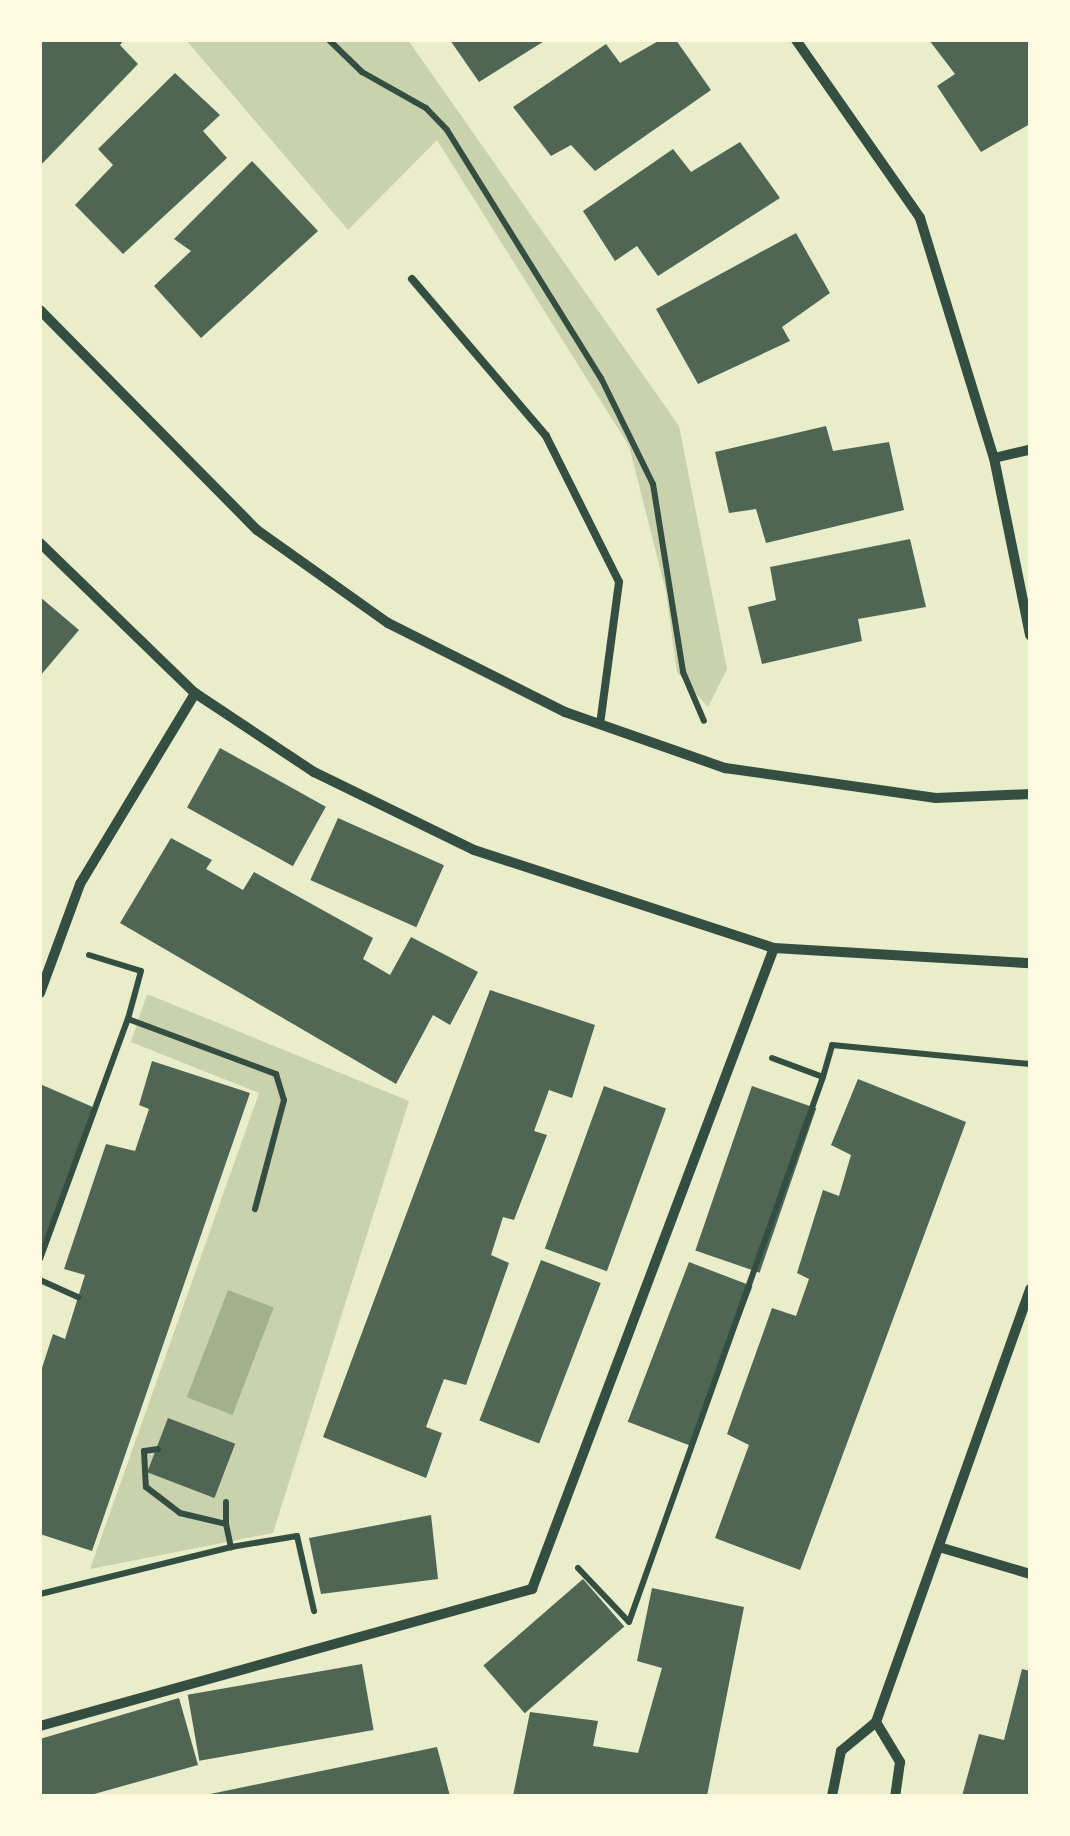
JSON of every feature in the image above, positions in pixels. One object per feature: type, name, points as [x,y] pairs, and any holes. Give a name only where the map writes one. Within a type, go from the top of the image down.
[{"type":"street","points":[[796,40],[920,218],[994,458],[1030,635]]},
{"type":"street","points":[[40,310],[257,530],[388,622],[600,724],[725,768],[936,798],[1030,794]]},
{"type":"street","points":[[994,458],[1030,450]]},
{"type":"street","points":[[40,543],[195,694],[314,772],[474,850],[774,948],[1030,963]]},
{"type":"street","points":[[40,993],[80,884],[195,694]]},
{"type":"street","points":[[40,1726],[532,1589],[774,948]]},
{"type":"street","points":[[832,1796],[841,1752],[876,1722],[1030,1289]]},
{"type":"street","points":[[940,1546],[1030,1574]]},
{"type":"street","points":[[876,1722],[900,1762],[895,1796]]},
{"type":"lane","points":[[412,279],[546,436],[619,582],[600,724]]},
{"type":"path","points":[[329,40],[362,72],[426,108],[447,130],[600,378],[654,484],[683,672]]},
{"type":"path","points":[[40,1259],[128,1019],[141,971],[88,955],[95,938]]},
{"type":"path","points":[[128,1019],[276,1074],[284,1100],[255,1209]]},
{"type":"path","points":[[552,1539],[629,1622],[832,1045],[1030,1064]]},
{"type":"path","points":[[738,1046],[823,1077]]},
{"type":"path","points":[[40,1280],[78,1297]]},
{"type":"path","points":[[158,1449],[144,1451],[146,1487],[180,1513],[226,1524]]},
{"type":"path","points":[[226,1502],[231,1547]]},
{"type":"path","points":[[40,1594],[231,1547],[297,1536],[322,1648]]},
{"type":"shaded area","points":[[186,40],[408,40],[679,426],[727,669],[708,707],[677,672],[666,592],[629,446],[437,140],[348,230]]},
{"type":"shaded area","points":[[147,994],[409,1101],[273,1533],[90,1569],[259,1093],[131,1042]]},
{"type":"shaded area","points":[[228,1290],[274,1308],[233,1415],[187,1397]]},
{"type":"building","points":[[40,40],[124,40],[120,45],[138,64],[40,166]]},
{"type":"building","points":[[450,40],[546,40],[479,82]]},
{"type":"building","points":[[660,40],[676,40],[711,90],[595,171],[571,145],[551,156],[513,107],[606,44],[620,63]]},
{"type":"building","points":[[929,40],[1030,40],[1030,124],[981,152],[937,86],[955,74]]},
{"type":"building","points":[[175,73],[220,115],[203,131],[227,158],[123,254],[75,205],[113,165],[98,149]]},
{"type":"building","points":[[740,142],[780,198],[658,276],[637,246],[615,261],[583,211],[673,149],[691,172]]},
{"type":"building","points":[[252,161],[318,231],[201,338],[154,286],[191,251],[174,239]]},
{"type":"building","points":[[796,233],[830,293],[782,327],[790,341],[698,384],[656,309]]},
{"type":"building","points":[[826,426],[833,451],[889,442],[904,510],[766,543],[756,509],[729,513],[715,452]]},
{"type":"building","points":[[910,539],[926,607],[858,619],[862,641],[762,664],[748,607],[776,600],[770,567]]},
{"type":"building","points":[[40,597],[79,630],[40,676]]},
{"type":"building","points":[[220,748],[326,807],[293,866],[187,807]]},
{"type":"building","points":[[338,818],[444,865],[416,927],[310,880]]},
{"type":"building","points":[[171,838],[212,860],[206,869],[243,890],[254,872],[373,938],[363,959],[390,975],[411,937],[478,972],[450,1025],[433,1015],[396,1084],[120,923]]},
{"type":"building","points":[[490,990],[595,1025],[572,1098],[549,1090],[534,1131],[547,1135],[514,1220],[503,1217],[491,1255],[509,1263],[466,1385],[444,1379],[426,1427],[442,1433],[426,1478],[323,1437]]},
{"type":"building","points":[[152,1061],[250,1093],[92,1551],[40,1534],[40,1374],[53,1334],[65,1339],[85,1275],[64,1269],[106,1144],[135,1151],[149,1109],[139,1105]]},
{"type":"building","points":[[858,1079],[966,1122],[800,1570],[715,1538],[749,1445],[727,1434],[772,1308],[796,1316],[809,1279],[797,1273],[823,1190],[839,1196],[851,1155],[831,1145]]},
{"type":"building","points":[[40,1084],[95,1108],[40,1256]]},
{"type":"building","points":[[604,1086],[666,1109],[607,1271],[545,1249]]},
{"type":"building","points":[[752,1086],[816,1108],[760,1273],[695,1251]]},
{"type":"building","points":[[541,1260],[601,1283],[539,1444],[479,1421]]},
{"type":"building","points":[[689,1262],[752,1286],[691,1446],[628,1422]]},
{"type":"building","points":[[168,1418],[235,1444],[214,1498],[147,1472]]},
{"type":"building","points":[[431,1515],[438,1579],[321,1594],[309,1538]]},
{"type":"building","points":[[583,1579],[624,1627],[525,1713],[483,1666]]},
{"type":"building","points":[[652,1588],[744,1607],[707,1796],[513,1796],[530,1712],[598,1721],[593,1746],[638,1753],[662,1668],[637,1661]]},
{"type":"building","points":[[362,1664],[374,1730],[199,1761],[188,1695]]},
{"type":"building","points":[[1022,1669],[1030,1671],[1030,1796],[962,1796],[979,1734],[1004,1740]]},
{"type":"building","points":[[179,1698],[198,1765],[87,1796],[40,1796],[40,1739]]},
{"type":"building","points":[[437,1747],[450,1796],[210,1796],[210,1794]]}]
